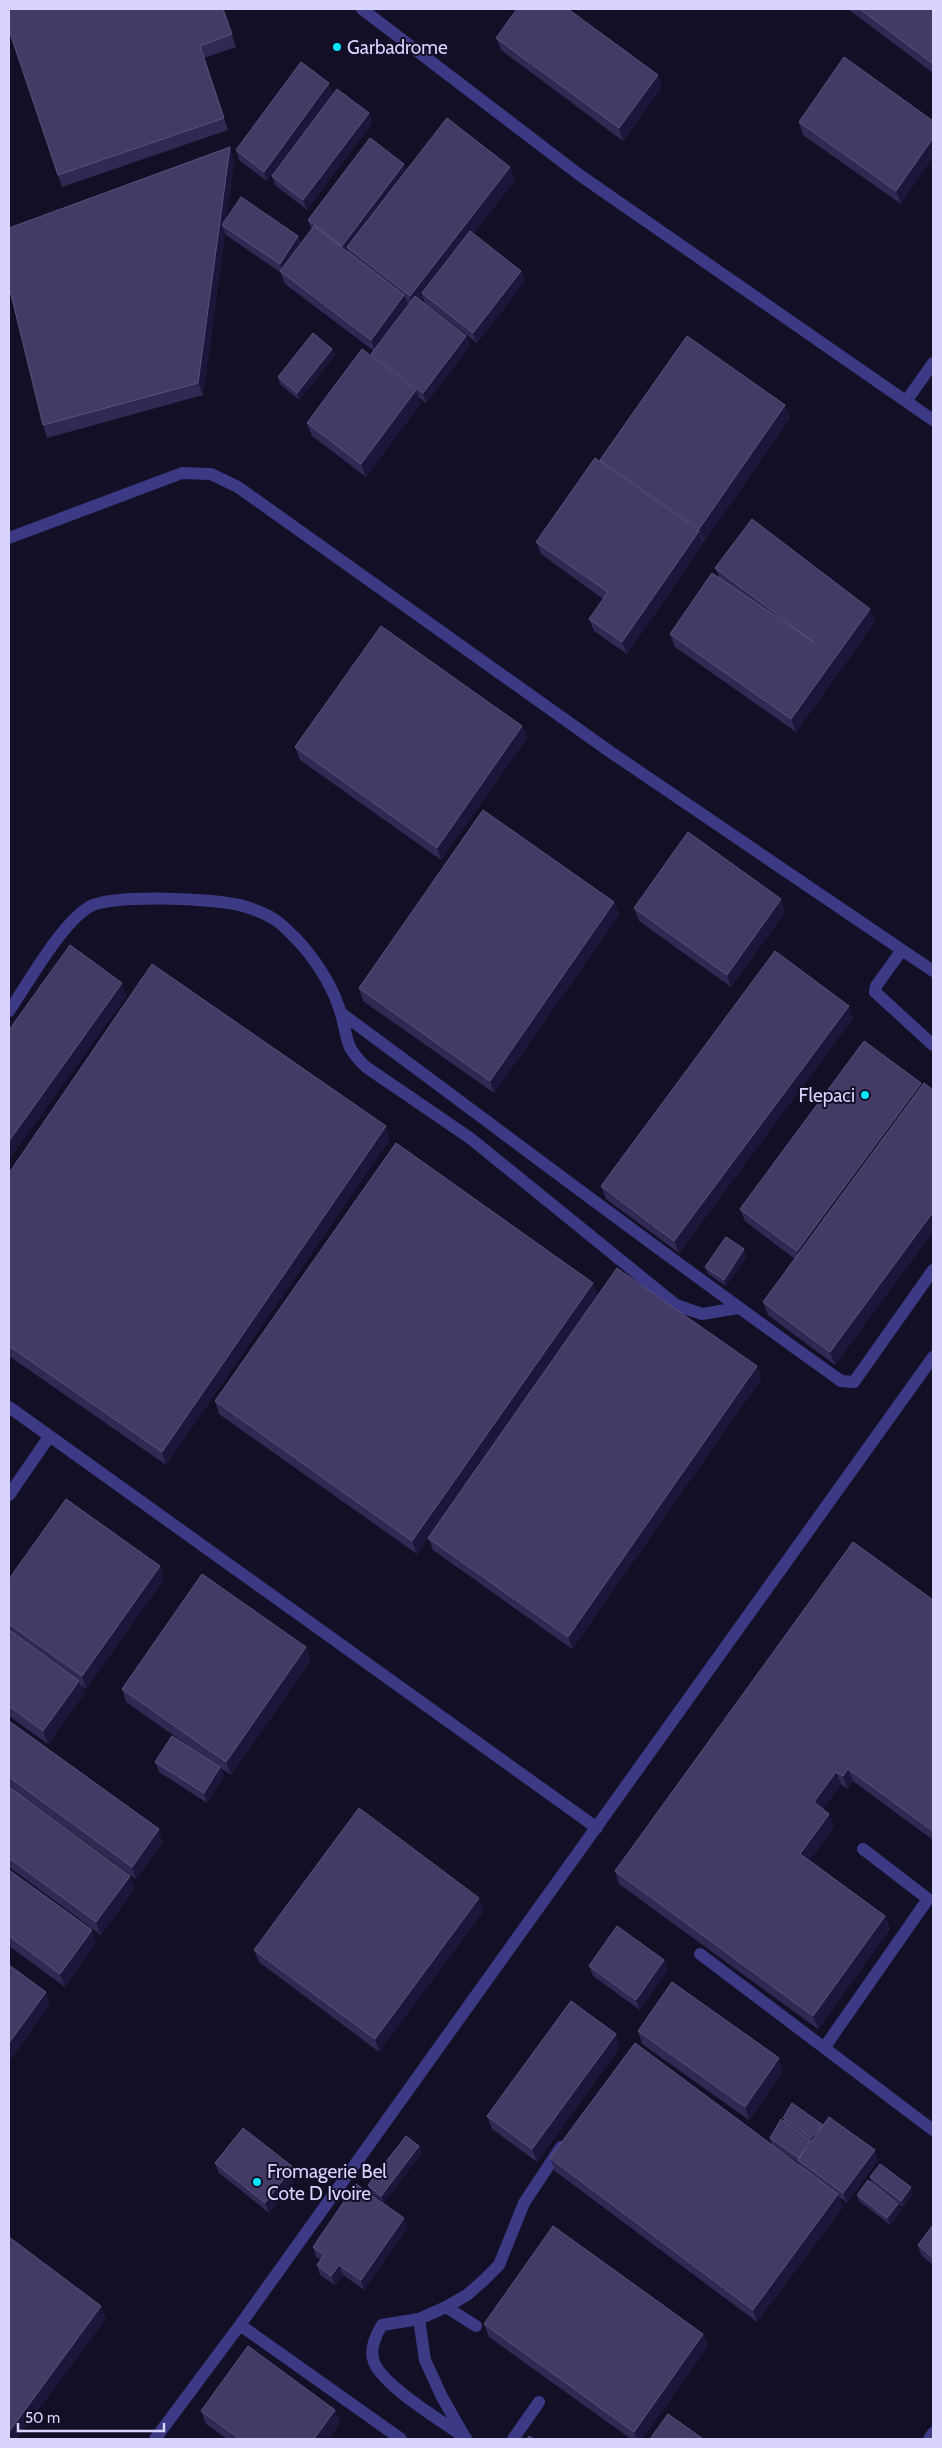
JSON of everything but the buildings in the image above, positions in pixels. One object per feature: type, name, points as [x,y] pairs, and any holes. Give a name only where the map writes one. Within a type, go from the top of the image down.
[{"type":"lane","points":[[362,9],[581,176],[907,400],[933,420]]},
{"type":"lane","points":[[907,400],[933,363]]},
{"type":"lane","points":[[9,538],[182,473],[211,474],[238,487],[609,751],[933,971]]},
{"type":"lane","points":[[9,1011],[62,933],[77,916],[91,906],[106,902],[151,899],[207,901],[242,906],[275,919],[302,945],[322,971],[341,1013],[346,1039],[354,1055],[366,1067],[470,1138],[654,1290],[676,1306],[702,1314],[738,1308]]},
{"type":"lane","points":[[902,950],[876,986],[874,992],[933,1045]]},
{"type":"lane","points":[[341,1013],[738,1308],[841,1381],[854,1382],[933,1270]]},
{"type":"lane","points":[[155,2439],[240,2325],[933,1357]]},
{"type":"lane","points":[[9,1407],[597,1828]]},
{"type":"lane","points":[[9,1495],[49,1437]]},
{"type":"lane","points":[[824,2048],[928,1898],[863,1849]]},
{"type":"lane","points":[[700,1954],[933,2130]]},
{"type":"lane","points":[[467,2439],[394,2386],[380,2373],[372,2360],[376,2335],[382,2325],[419,2319],[467,2296],[499,2265],[524,2202],[569,2136]]},
{"type":"lane","points":[[446,2307],[476,2326]]},
{"type":"lane","points":[[419,2319],[425,2360],[442,2397],[467,2439]]},
{"type":"lane","points":[[240,2325],[401,2439]]},
{"type":"lane","points":[[513,2439],[539,2402]]},
{"type":"lane","points":[[929,2439],[933,2433]]},
{"type":"place","name":"Garbadrome","points":[[337,47]]},
{"type":"place","name":"Flepaci","points":[[865,1095]]},
{"type":"place","name":"Fromagerie Bel Cote D Ivoire","points":[[257,2182]]}]
